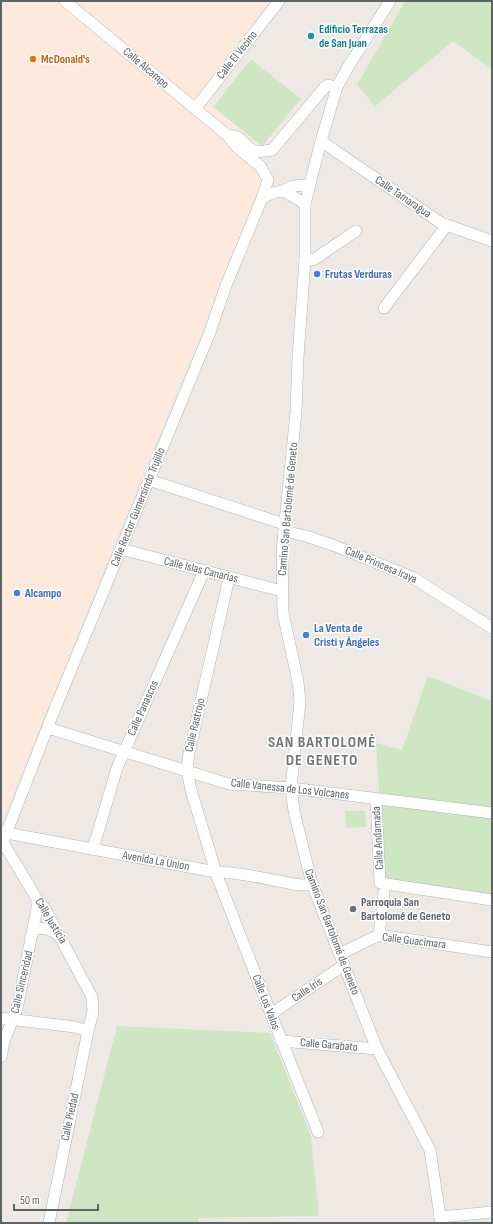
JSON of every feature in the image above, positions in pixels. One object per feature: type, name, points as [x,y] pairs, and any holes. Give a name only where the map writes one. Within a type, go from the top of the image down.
[{"type":"street","name":"Calle Alcampo","points":[[66,1],[226,135],[237,147],[261,167],[268,180]]},
{"type":"street","name":"Calle El Vecino","points":[[195,108],[279,1]]},
{"type":"street","name":"Camino San Bartolomé de Geneto","points":[[386,3],[337,87],[305,204],[305,260],[298,356],[296,412],[282,550],[282,591],[283,613],[298,682],[300,702],[291,788],[294,811],[312,884],[377,1049],[430,1150],[440,1220]]},
{"type":"street","name":"Calle Alcampo","points":[[226,135],[238,137],[250,148],[258,152],[272,150],[325,87],[328,85],[337,87]]},
{"type":"street","name":"Calle Tamaragua","points":[[321,141],[441,223],[492,241]]},
{"type":"street","name":"Calle Rector Gumersindo Trujillo","points":[[3,837],[148,480],[210,332],[225,288],[268,180]]},
{"type":"street","points":[[262,198],[276,191],[283,191],[293,186],[309,185]]},
{"type":"street","points":[[283,191],[305,204]]},
{"type":"street","points":[[384,308],[447,225]]},
{"type":"street","points":[[305,260],[313,260],[356,231]]},
{"type":"street","name":"Calle Princesa Iraya","points":[[148,480],[335,546],[412,577],[492,628]]},
{"type":"street","name":"Calle Islas Canarias","points":[[121,549],[282,591]]},
{"type":"street","name":"Calle Panascos","points":[[93,849],[117,768],[204,571]]},
{"type":"street","name":"Calle Rastrojo","points":[[216,872],[208,849],[187,770],[189,753],[229,578]]},
{"type":"street","name":"Calle Vanessa de Los Volcanes","points":[[48,728],[229,784],[291,788],[492,813]]},
{"type":"street","name":"Calle Andamada","points":[[376,799],[380,883],[492,900]]},
{"type":"street","points":[[12,855],[12,845],[16,838],[20,835]]},
{"type":"street","name":"Avenida La Union","points":[[3,837],[20,835],[216,872],[229,872],[307,886],[312,884]]},
{"type":"street","name":"Calle Justicia","points":[[3,837],[37,899],[44,907],[92,997],[93,1012]]},
{"type":"street","name":"Calle Los Valos","points":[[216,872],[281,1041],[318,1132]]},
{"type":"street","points":[[379,935],[384,894]]},
{"type":"street","name":"Calle Sinceridad","points":[[1,1057],[4,1041],[17,1009],[38,908],[37,899]]},
{"type":"street","points":[[33,930],[39,928],[48,929],[60,936]]},
{"type":"street","name":"Calle Guacimara","points":[[340,954],[379,935],[492,952]]},
{"type":"street","name":"Calle Iris","points":[[271,1014],[344,965]]},
{"type":"street","name":"Calle Piedad","points":[[49,1223],[93,1012]]},
{"type":"street","points":[[1,1018],[75,1027],[88,1031]]},
{"type":"street","name":"Calle Garabato","points":[[281,1041],[377,1049]]},
{"type":"street","points":[[440,1220],[492,1212]]},
{"type":"shaded area","points":[[11,1],[283,1],[205,101],[262,146],[263,179],[1,822],[1,12]]},
{"type":"green space","points":[[405,1],[492,1],[492,69],[453,41],[375,106],[357,85]]},
{"type":"green space","points":[[251,59],[301,99],[262,146],[213,107]]},
{"type":"green space","points":[[428,676],[492,701],[492,905],[385,887],[376,743],[402,750]]},
{"type":"green space","points":[[345,811],[365,811],[366,827],[346,828]]},
{"type":"green space","points":[[117,1026],[270,1033],[311,1136],[319,1216],[199,1218],[198,1223],[66,1223]]},
{"type":"place","name":"Edificio Terrazas de San Juan","points":[[311,36]]},
{"type":"place","name":"McDonald's","points":[[33,59]]},
{"type":"place","name":"Frutas Verduras","points":[[317,274]]},
{"type":"place","name":"Alcampo","points":[[17,593]]},
{"type":"place","name":"La Venta de Cristi y Ángeles","points":[[306,635]]},
{"type":"place","name":"Parroquia San Bartolomé de Geneto","points":[[353,909]]},
{"type":"district","name":"SAN BARTOLOMÉ DE GENETO","points":[[322,751]]}]
